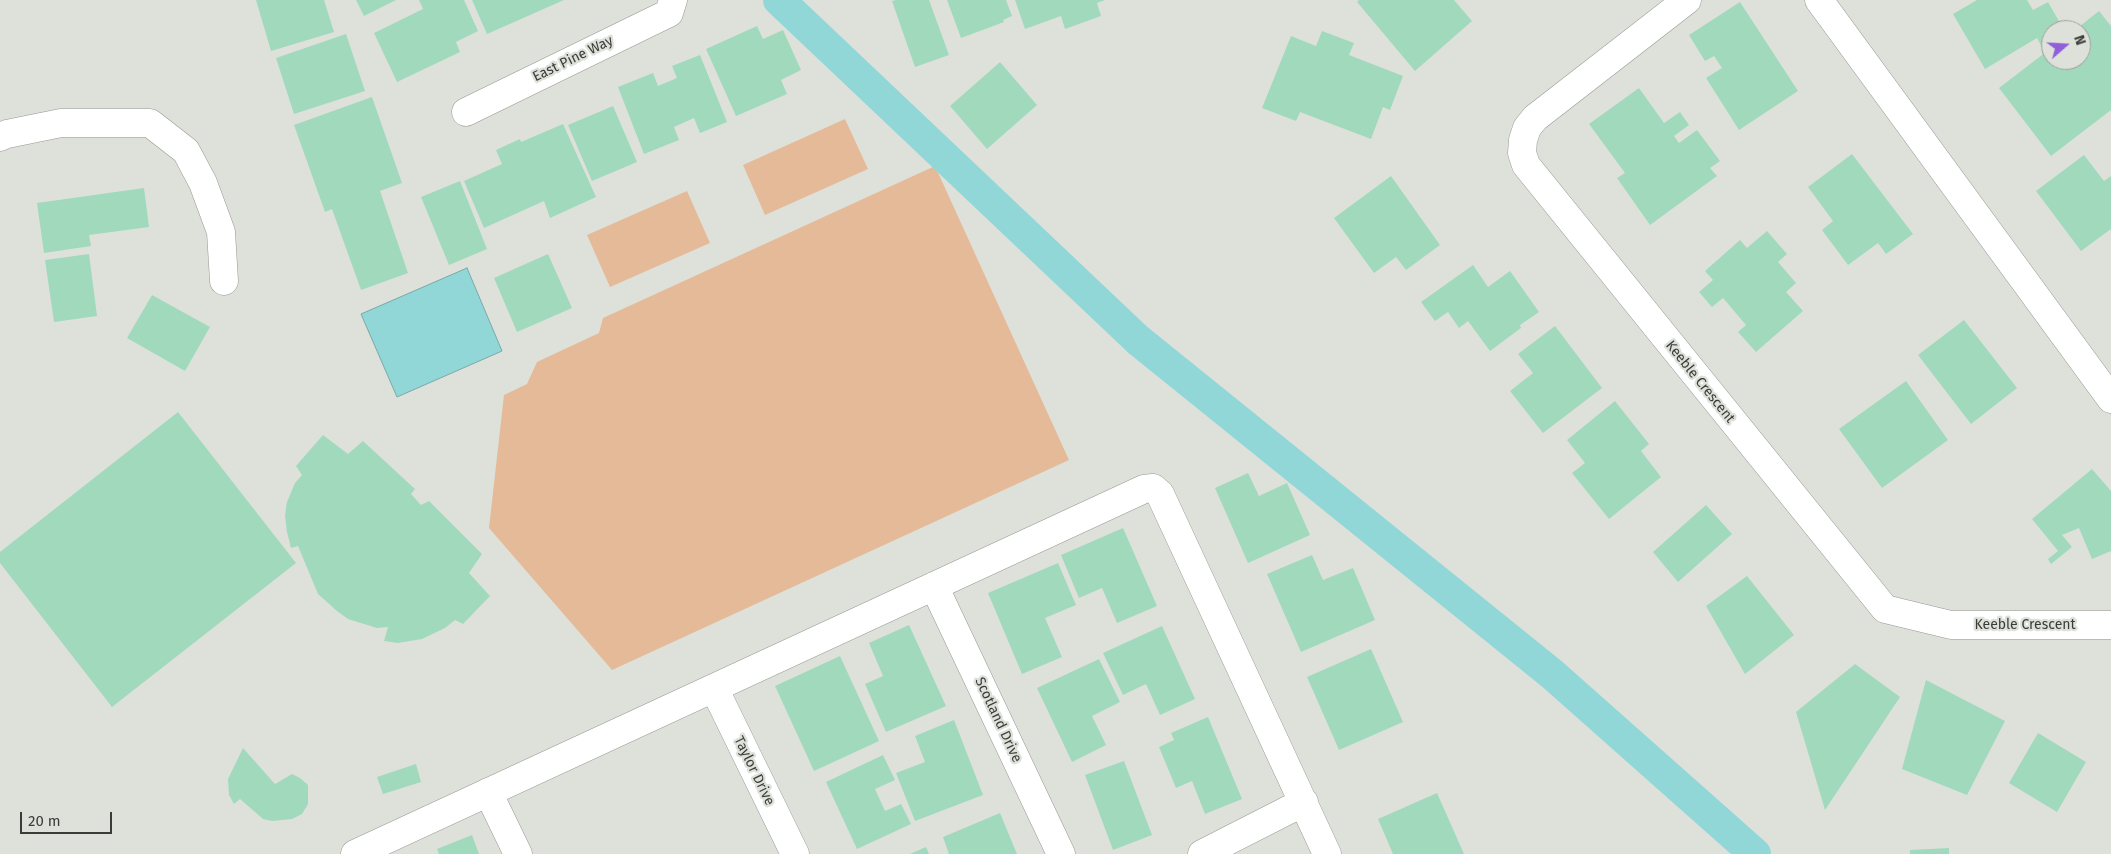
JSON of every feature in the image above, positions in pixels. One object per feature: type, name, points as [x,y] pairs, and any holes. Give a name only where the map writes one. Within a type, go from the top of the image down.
[{"type":"street","name":"East Pine Way","points":[[466,112],[669,13],[673,0]]},
{"type":"street","name":"Keeble Crescent","points":[[1687,0],[1535,118],[1527,128],[1523,140],[1522,153],[1526,165],[1885,609],[1951,625],[2111,624]]},
{"type":"street","points":[[1819,0],[2111,399]]},
{"type":"street","points":[[0,138],[7,134],[61,124],[150,124],[186,151],[203,183],[221,232],[224,281]]},
{"type":"street","points":[[355,854],[934,586],[1144,490],[1153,488],[1160,494],[1328,854]]},
{"type":"street","name":"Scotland Drive","points":[[934,586],[1061,854]]},
{"type":"street","name":"Taylor Drive","points":[[714,688],[795,854]]},
{"type":"street","points":[[488,792],[518,854]]},
{"type":"street","points":[[1202,854],[1304,802]]},
{"type":"shaded area","points":[[845,119],[868,169],[765,215],[743,165]]},
{"type":"shaded area","points":[[935,166],[1069,460],[612,670],[489,528],[504,395],[527,384],[537,362],[599,333],[603,318]]},
{"type":"shaded area","points":[[687,191],[710,243],[610,287],[587,235]]},
{"type":"water","points":[[467,268],[502,351],[397,397],[361,314]]},
{"type":"building","points":[[256,0],[324,0],[334,32],[271,51]]},
{"type":"building","points":[[356,0],[396,0],[364,16]]},
{"type":"building","points":[[419,0],[464,0],[478,31],[456,42],[460,52],[397,82],[374,33],[423,9]]},
{"type":"building","points":[[472,0],[564,0],[487,34]]},
{"type":"building","points":[[929,0],[949,55],[915,67],[892,1]]},
{"type":"building","points":[[947,0],[1006,0],[1012,16],[1003,20],[1004,22],[961,38]]},
{"type":"building","points":[[1015,0],[1105,0],[1097,3],[1101,16],[1065,29],[1061,16],[1025,29]]},
{"type":"building","points":[[1359,0],[1454,0],[1472,21],[1415,71],[1357,2]]},
{"type":"building","points":[[1977,0],[2027,0],[2033,10],[2048,2],[2058,20],[2041,20],[2041,45],[2037,38],[1985,69],[1953,14]]},
{"type":"building","points":[[1740,2],[1798,91],[1739,130],[1706,78],[1722,68],[1714,56],[1705,61],[1689,35]]},
{"type":"building","points":[[2099,11],[2111,26],[2111,110],[2051,156],[1999,88],[2041,56],[2041,70],[2091,70],[2091,20],[2088,20]]},
{"type":"building","points":[[757,26],[763,39],[783,30],[801,70],[781,80],[787,94],[736,116],[706,49]]},
{"type":"building","points":[[1322,31],[1354,43],[1349,55],[1403,76],[1390,110],[1383,107],[1371,139],[1300,112],[1296,121],[1262,108],[1291,36],[1316,46]]},
{"type":"building","points":[[346,34],[365,91],[294,114],[276,58]]},
{"type":"building","points":[[700,55],[727,122],[700,133],[694,118],[674,127],[679,140],[644,154],[618,87],[653,73],[658,86],[677,78],[672,66]]},
{"type":"building","points":[[1000,62],[1037,105],[987,149],[950,106]]},
{"type":"building","points":[[1639,88],[1664,123],[1680,112],[1689,125],[1674,136],[1679,143],[1697,130],[1720,161],[1710,168],[1717,176],[1650,225],[1617,178],[1625,173],[1589,124]]},
{"type":"building","points":[[372,97],[402,183],[380,191],[408,273],[361,290],[332,209],[325,212],[294,125]]},
{"type":"building","points":[[613,106],[637,162],[592,181],[568,125]]},
{"type":"building","points":[[563,124],[596,197],[550,218],[544,201],[484,228],[464,181],[502,164],[496,150],[520,139],[521,142]]},
{"type":"building","points":[[1852,154],[1913,234],[1886,254],[1878,243],[1848,265],[1822,230],[1833,221],[1808,187]]},
{"type":"building","points":[[2084,155],[2104,181],[2111,176],[2111,229],[2081,251],[2036,191]]},
{"type":"building","points":[[1391,176],[1440,245],[1406,270],[1396,257],[1374,273],[1334,218]]},
{"type":"building","points":[[460,181],[487,249],[449,265],[421,197]]},
{"type":"building","points":[[144,188],[149,227],[89,235],[91,246],[44,253],[37,203]]},
{"type":"building","points":[[1767,231],[1787,254],[1778,262],[1796,283],[1786,292],[1803,311],[1756,352],[1738,332],[1746,325],[1723,298],[1712,307],[1699,292],[1713,280],[1705,271],[1740,240],[1747,248]]},
{"type":"building","points":[[89,254],[97,316],[54,322],[45,260]]},
{"type":"building","points":[[548,254],[572,308],[517,332],[494,278]]},
{"type":"building","points":[[1473,265],[1488,287],[1510,271],[1539,312],[1520,325],[1521,328],[1490,351],[1468,321],[1459,328],[1448,312],[1435,321],[1421,302]]},
{"type":"building","points":[[152,295],[210,327],[185,371],[127,338]]},
{"type":"building","points":[[1964,320],[2017,388],[1971,424],[1918,355]]},
{"type":"building","points":[[1555,326],[1602,388],[1543,433],[1510,391],[1533,373],[1518,354]]},
{"type":"building","points":[[1906,381],[1948,440],[1882,488],[1839,429]]},
{"type":"building","points":[[1615,401],[1649,444],[1641,451],[1661,477],[1609,519],[1572,473],[1585,463],[1567,440]]},
{"type":"building","points":[[178,412],[296,563],[112,707],[0,563],[0,552]]},
{"type":"building","points":[[323,435],[348,454],[363,441],[415,489],[411,494],[421,505],[429,501],[482,554],[469,573],[490,596],[463,624],[455,620],[445,628],[422,639],[398,643],[384,641],[388,627],[377,628],[348,619],[318,594],[298,546],[291,548],[285,515],[287,502],[295,483],[302,475],[296,466]]},
{"type":"building","points":[[2092,469],[2111,491],[2111,551],[2092,559],[2079,528],[2062,535],[2072,547],[2051,564],[2048,559],[2058,551],[2032,519]]},
{"type":"building","points":[[1248,473],[1259,496],[1287,483],[1310,535],[1248,563],[1215,488]]},
{"type":"building","points":[[1706,505],[1732,534],[1678,582],[1653,552]]},
{"type":"building","points":[[1123,528],[1157,606],[1117,623],[1102,588],[1079,598],[1061,555]]},
{"type":"building","points":[[1312,555],[1323,580],[1353,568],[1375,620],[1301,652],[1267,574]]},
{"type":"building","points":[[1058,563],[1076,605],[1045,618],[1062,657],[1022,674],[988,593]]},
{"type":"building","points":[[1747,576],[1794,635],[1745,674],[1706,606]]},
{"type":"building","points":[[909,625],[946,706],[886,732],[865,684],[883,676],[869,643]]},
{"type":"building","points":[[1162,626],[1195,699],[1160,715],[1146,684],[1123,695],[1103,653]]},
{"type":"building","points":[[1371,649],[1403,722],[1339,750],[1307,677]]},
{"type":"building","points":[[840,656],[879,741],[814,771],[775,686]]},
{"type":"building","points":[[1099,659],[1120,702],[1092,716],[1106,745],[1072,762],[1037,688]]},
{"type":"building","points":[[1855,664],[1900,697],[1825,810],[1796,712]]},
{"type":"building","points":[[1926,680],[2005,721],[1967,795],[1902,769]]},
{"type":"building","points":[[1208,717],[1242,799],[1205,814],[1192,781],[1176,788],[1159,747],[1174,740],[1171,733]]},
{"type":"building","points":[[954,720],[983,795],[915,821],[896,773],[925,762],[915,736]]},
{"type":"building","points":[[2038,733],[2086,762],[2057,812],[2009,783]]},
{"type":"building","points":[[243,748],[275,784],[292,774],[308,785],[308,804],[302,814],[292,819],[272,821],[263,819],[240,799],[234,804],[229,795],[228,779]]},
{"type":"building","points":[[883,755],[895,780],[875,789],[885,811],[901,804],[911,824],[857,849],[826,782]]},
{"type":"building","points":[[1124,761],[1152,835],[1113,850],[1085,775]]},
{"type":"building","points":[[416,764],[421,782],[383,794],[377,777]]},
{"type":"building","points":[[1437,793],[1464,854],[1393,854],[1378,819]]},
{"type":"building","points":[[1000,813],[1017,854],[949,854],[943,837]]},
{"type":"building","points":[[472,835],[479,854],[439,854],[437,849]]},
{"type":"building","points":[[926,847],[929,854],[910,854]]},
{"type":"building","points":[[1949,848],[1949,854],[1910,854],[1910,850]]},
{"type":"waterway","points":[[779,0],[1138,340],[1552,674],[1755,854]]}]
